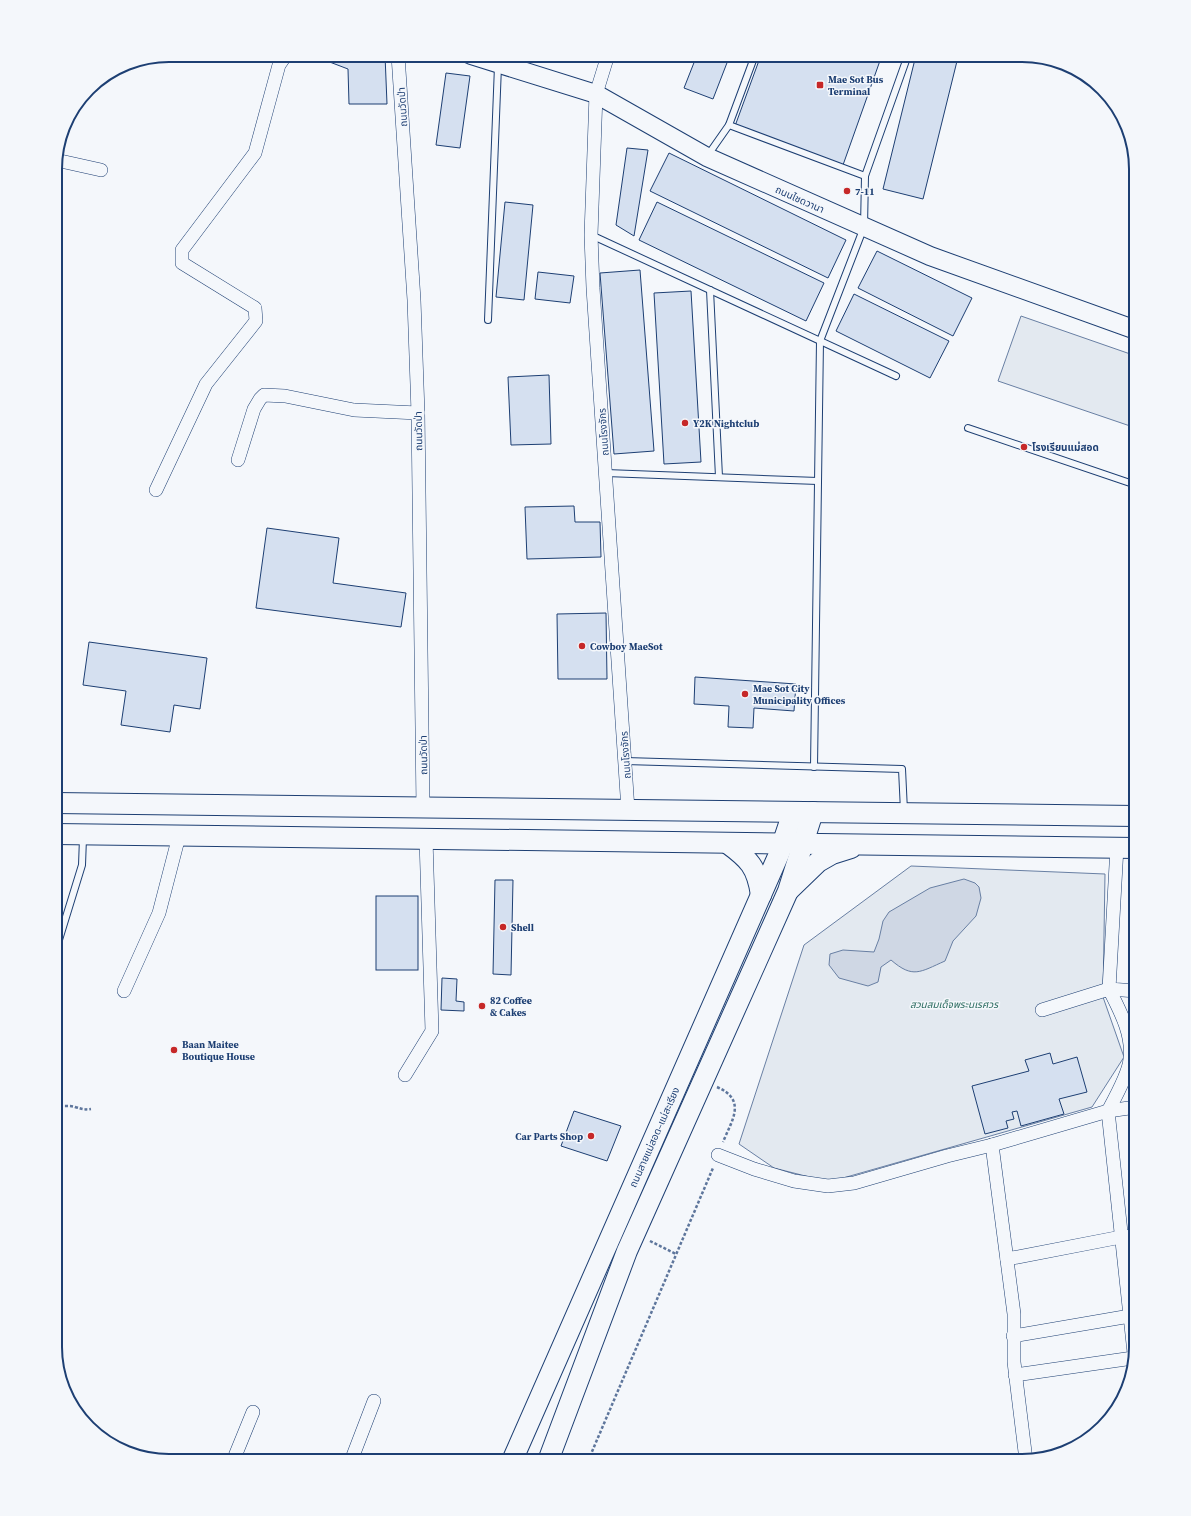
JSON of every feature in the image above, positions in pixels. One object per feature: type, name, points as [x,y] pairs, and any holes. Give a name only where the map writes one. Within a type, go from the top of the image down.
[{"type":"main road","points":[[62,803],[1129,816]]},
{"type":"main road","points":[[138,804],[139,835]]},
{"type":"main road","name":"ถนนสายแม่สอด–แม่สะเรียง","points":[[515,1454],[761,895],[783,843],[793,812]]},
{"type":"main road","points":[[551,1454],[631,1243],[788,891],[813,812]]},
{"type":"main road","points":[[62,834],[1126,848]]},
{"type":"main road","points":[[727,843],[742,854],[752,866],[759,879],[761,895]]},
{"type":"main road","points":[[788,891],[818,862],[832,854],[864,844]]},
{"type":"main road","points":[[608,1243],[631,1243]]},
{"type":"street","points":[[156,490],[206,384],[256,321],[255,308],[182,263],[182,250],[254,153],[281,62]]},
{"type":"street","name":"ถนนวัดป่า","points":[[398,62],[414,300],[418,413],[423,807]]},
{"type":"street","name":"ถนนไชดวานา","points":[[492,62],[596,94],[707,157],[930,256],[1129,327]]},
{"type":"street","name":"ถนนโรงจักร","points":[[606,62],[596,94],[591,235],[593,288],[626,761],[628,810]]},
{"type":"street","points":[[62,161],[102,170]]},
{"type":"street","points":[[238,460],[254,409],[260,399],[264,396],[285,396],[354,410],[418,413]]},
{"type":"street","points":[[124,991],[159,913],[180,836]]},
{"type":"street","points":[[405,1075],[432,1031],[426,839]]},
{"type":"street","points":[[1126,848],[1110,989],[1124,1018],[1129,1036]]},
{"type":"street","points":[[1042,1010],[1110,989],[1129,990]]},
{"type":"street","points":[[1129,1063],[1115,1098],[1108,1111],[1129,1307]]},
{"type":"street","points":[[718,1155],[754,1169],[794,1181],[828,1186],[854,1183],[1108,1111],[1129,1108]]},
{"type":"street","points":[[992,1145],[1014,1314],[1015,1375],[1025,1454]]},
{"type":"street","points":[[1007,1259],[1129,1236]]},
{"type":"street","points":[[1014,1336],[1129,1316]]},
{"type":"street","points":[[1015,1375],[1128,1359]]},
{"type":"street","points":[[355,1454],[374,1400]]},
{"type":"street","points":[[236,1454],[252,1412]]},
{"type":"lane","points":[[707,157],[729,125],[753,62]]},
{"type":"lane","points":[[814,767],[820,341],[864,227],[865,176],[906,62]]},
{"type":"lane","points":[[488,320],[498,64]]},
{"type":"lane","points":[[729,125],[865,176]]},
{"type":"lane","points":[[591,235],[896,376]]},
{"type":"lane","points":[[710,290],[719,477]]},
{"type":"lane","points":[[968,428],[1129,483]]},
{"type":"lane","points":[[606,473],[818,481]]},
{"type":"lane","points":[[626,761],[902,770],[904,813]]},
{"type":"lane","points":[[62,930],[82,865],[83,835]]},
{"type":"path","points":[[591,1454],[736,1110],[733,1099],[726,1091],[704,1082]]},
{"type":"path","points":[[62,1107],[76,1107],[80,1110],[91,1109]]},
{"type":"path","points":[[631,1243],[676,1254]]},
{"type":"green space","points":[[1021,316],[1129,354],[1129,426],[998,381]]},
{"type":"green space","name":"สวนสมเด็จพระนเรศวร","points":[[911,866],[1105,874],[1103,997],[1124,1057],[1092,1107],[829,1182],[774,1168],[739,1144],[804,945]]},
{"type":"shaded area","points":[[964,879],[975,883],[979,887],[981,898],[976,916],[953,941],[945,961],[923,971],[911,972],[905,970],[891,960],[881,967],[878,982],[868,986],[839,978],[829,965],[830,954],[843,950],[874,952],[883,921],[889,912],[930,888]]},
{"type":"building","points":[[330,62],[385,62],[387,104],[349,104],[348,69]]},
{"type":"building","points":[[694,62],[727,62],[713,99],[684,88]]},
{"type":"building","points":[[758,62],[880,62],[843,165],[735,126]]},
{"type":"building","points":[[914,62],[957,62],[923,199],[883,189]]},
{"type":"building","points":[[446,73],[470,76],[460,148],[436,145]]},
{"type":"building","points":[[627,148],[648,150],[634,236],[616,225]]},
{"type":"building","points":[[669,153],[846,240],[828,278],[650,191]]},
{"type":"building","points":[[505,202],[533,205],[524,300],[496,297]]},
{"type":"building","points":[[657,202],[824,283],[806,321],[639,240]]},
{"type":"building","points":[[877,251],[972,298],[953,336],[858,288]]},
{"type":"building","points":[[640,270],[654,451],[614,454],[600,273]]},
{"type":"building","points":[[538,272],[574,276],[570,303],[535,299]]},
{"type":"building","points":[[691,291],[701,462],[664,464],[654,293]]},
{"type":"building","points":[[854,294],[949,341],[930,378],[836,331]]},
{"type":"building","points":[[549,375],[551,444],[511,445],[508,377]]},
{"type":"building","points":[[574,506],[575,522],[600,522],[601,557],[527,559],[525,507]]},
{"type":"building","points":[[267,528],[339,538],[333,583],[406,593],[401,627],[256,608]]},
{"type":"building","name":"Cowboy MaeSot","points":[[606,613],[607,679],[558,679],[557,614]]},
{"type":"building","points":[[89,642],[207,658],[200,709],[174,705],[170,732],[121,725],[126,691],[83,685]]},
{"type":"building","name":"Mae Sot City Municipality Offices","points":[[695,677],[796,684],[794,711],[754,708],[753,728],[728,727],[729,706],[694,704]]},
{"type":"building","name":"Shell","points":[[495,880],[513,880],[511,975],[493,974]]},
{"type":"building","points":[[376,896],[418,896],[418,970],[376,970]]},
{"type":"building","points":[[442,978],[457,979],[456,1001],[464,1002],[464,1011],[441,1010]]},
{"type":"building","points":[[1050,1053],[1053,1064],[1077,1057],[1087,1092],[1059,1099],[1064,1114],[1021,1126],[1017,1111],[1012,1112],[1014,1119],[1006,1121],[1008,1128],[985,1134],[972,1086],[1029,1071],[1025,1060]]},
{"type":"building","name":"Car Parts Shop","points":[[574,1111],[621,1126],[607,1161],[561,1146]]},
{"type":"place","name":"Mae Sot Bus Terminal","points":[[820,85]]},
{"type":"place","name":"7-11","points":[[847,191]]},
{"type":"place","name":"Y2K Nightclub","points":[[685,423]]},
{"type":"place","name":"โรงเรียนแม่สอด","points":[[1024,447]]},
{"type":"place","name":"Cowboy MaeSot","points":[[582,646]]},
{"type":"place","name":"Mae Sot City Municipality Offices","points":[[745,694]]},
{"type":"place","name":"Shell","points":[[503,927]]},
{"type":"place","name":"82 Coffee & Cakes","points":[[482,1006]]},
{"type":"place","name":"Baan Maitee Boutique House","points":[[174,1050]]},
{"type":"place","name":"Car Parts Shop","points":[[591,1136]]}]
